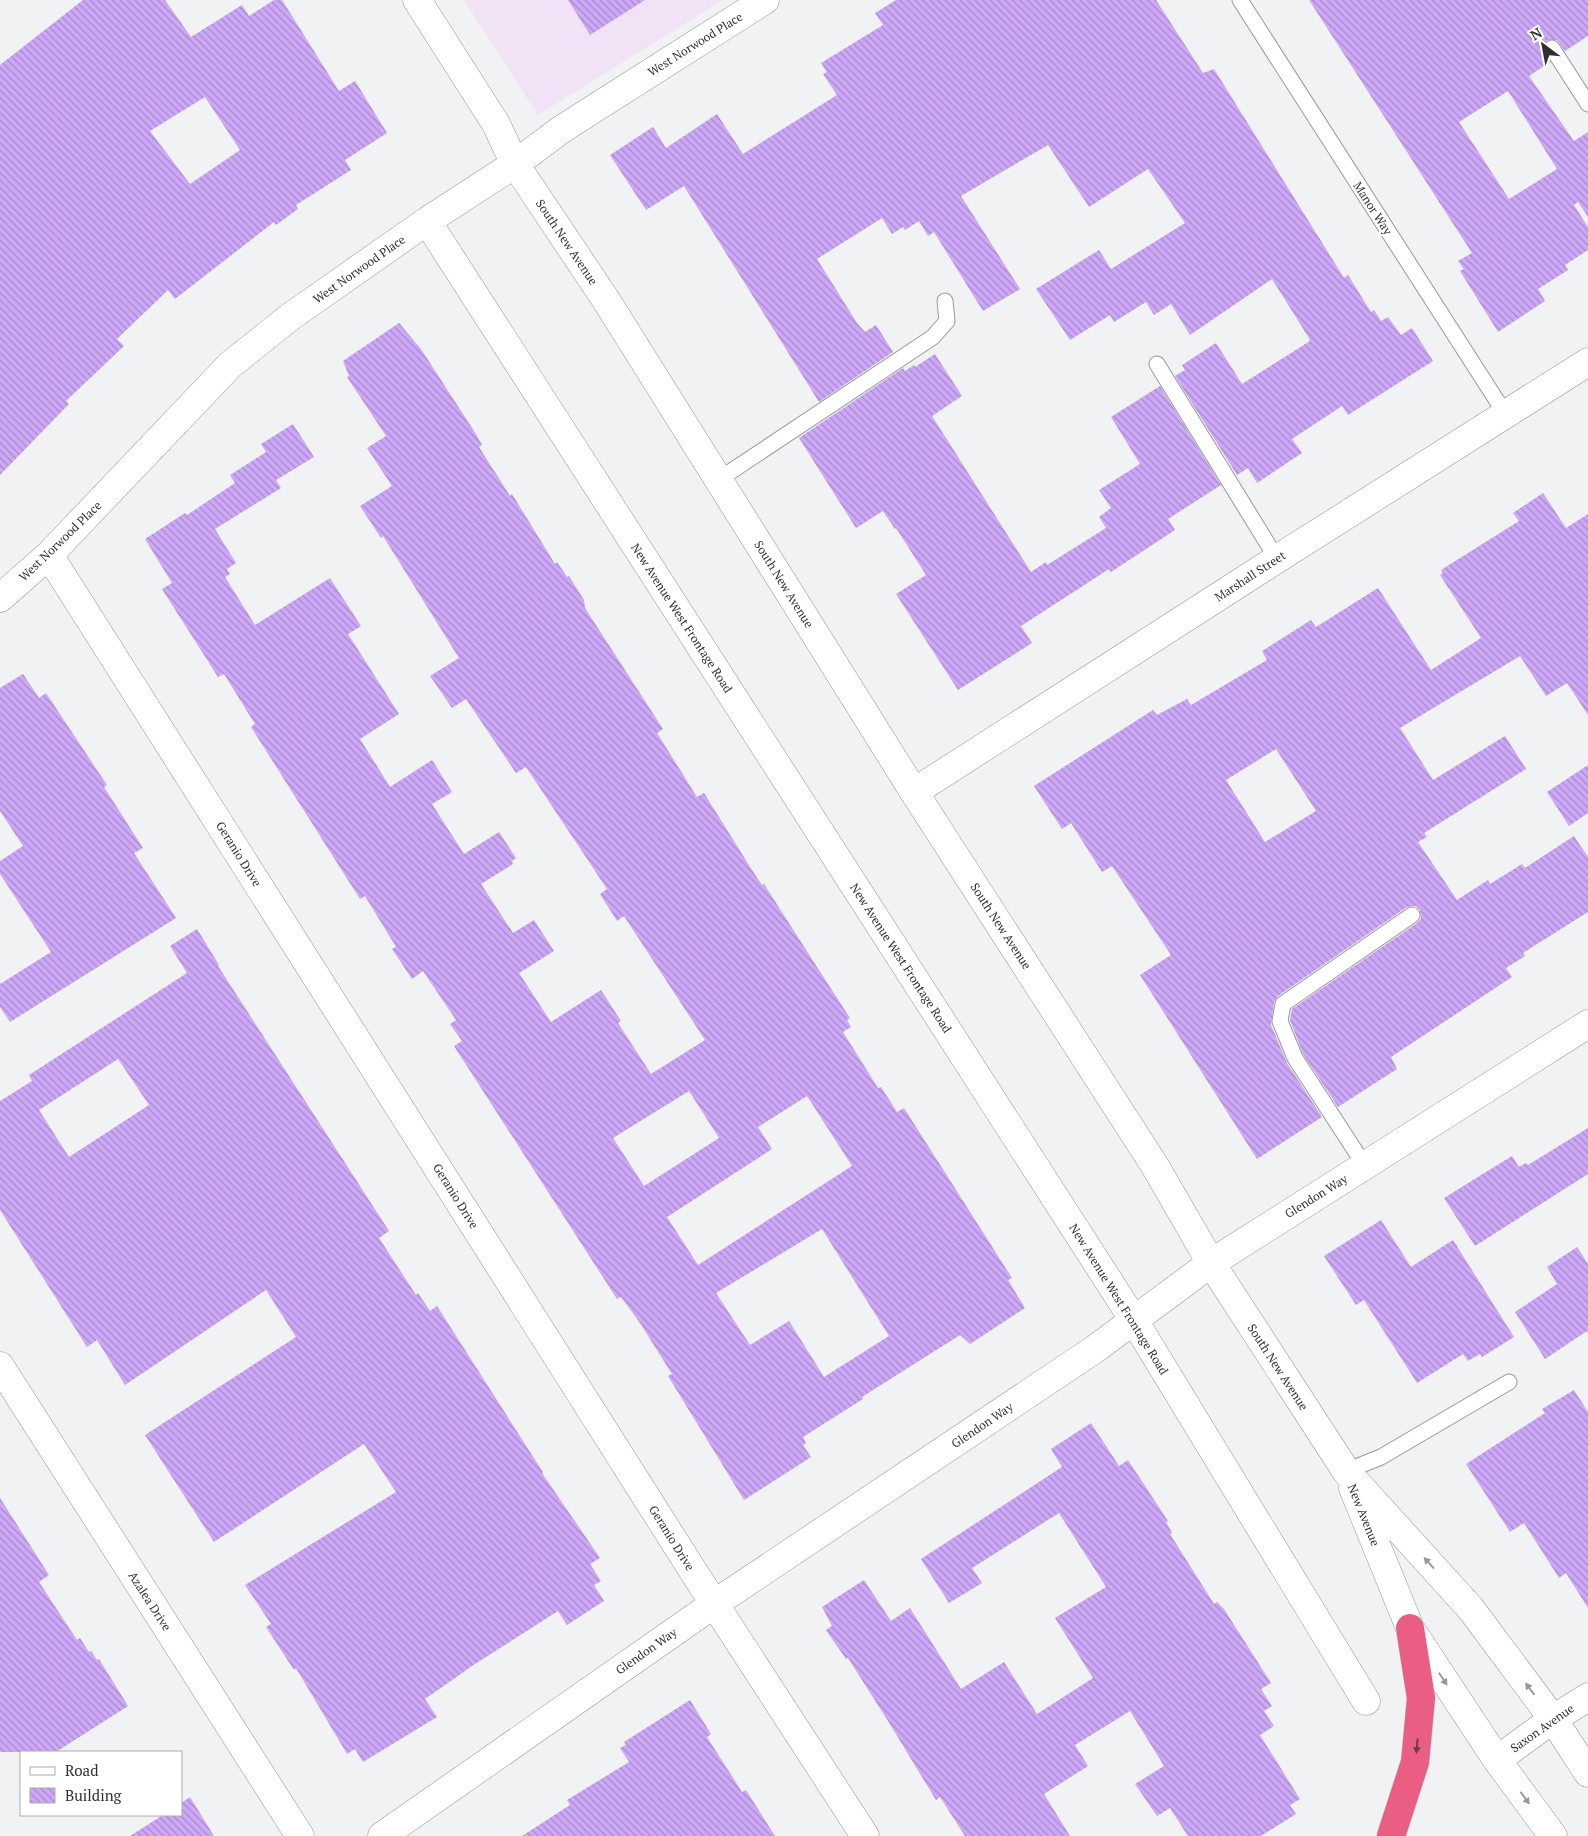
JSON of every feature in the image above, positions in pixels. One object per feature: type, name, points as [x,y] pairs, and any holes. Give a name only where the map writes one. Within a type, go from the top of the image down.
[{"type":"highway","points":[[1391,1836],[1415,1762],[1421,1698],[1410,1628]]},
{"type":"street","name":"South New Avenue","points":[[417,0],[496,124],[515,164],[606,300],[914,792],[1155,1166],[1210,1262],[1346,1471]]},
{"type":"street","name":"West Norwood Place","points":[[0,598],[49,555],[230,366],[290,317],[427,221],[515,164],[562,129],[765,0]]},
{"type":"street","name":"New Avenue West Frontage Road","points":[[427,221],[1134,1322],[1366,1701]]},
{"type":"street","name":"Marshall Street","points":[[914,792],[1277,558],[1588,362]]},
{"type":"street","name":"Geranio Drive","points":[[49,555],[714,1604],[865,1836]]},
{"type":"street","name":"Glendon Way","points":[[382,1836],[714,1604],[1134,1322],[1210,1262],[1588,1024]]},
{"type":"street","name":"Azalea Drive","points":[[0,1366],[300,1836]]},
{"type":"street","name":"New Avenue","points":[[1346,1471],[1410,1628],[1497,1760],[1553,1836]]},
{"type":"street","name":"New Avenue","points":[[1346,1471],[1471,1609],[1553,1719],[1588,1773]]},
{"type":"street","name":"Saxon Avenue","points":[[1497,1760],[1553,1719],[1588,1697]]},
{"type":"lane","name":"Manor Way","points":[[1240,0],[1506,415]]},
{"type":"lane","points":[[1552,48],[1588,104]]},
{"type":"lane","points":[[718,480],[934,337],[947,321],[946,301]]},
{"type":"lane","points":[[1158,364],[1277,558]]},
{"type":"lane","points":[[1365,1166],[1295,1058],[1280,1021],[1283,1004],[1412,915]]},
{"type":"lane","points":[[1346,1471],[1381,1457],[1509,1382]]},
{"type":"shaded area","points":[[464,0],[723,0],[538,115]]},
{"type":"building","points":[[83,0],[165,0],[191,37],[242,5],[249,16],[274,0],[282,0],[339,91],[355,81],[387,133],[345,160],[351,170],[296,205],[298,209],[276,225],[274,222],[175,299],[168,290],[117,339],[124,346],[66,401],[69,404],[0,475],[0,65]],"holes":[[[205,97],[240,150],[190,184],[150,131]]]},
{"type":"building","points":[[568,0],[645,0],[590,35]]},
{"type":"building","points":[[896,0],[1156,0],[1203,73],[1214,69],[1344,278],[1348,275],[1371,312],[1374,310],[1381,321],[1388,317],[1401,335],[1412,328],[1433,361],[1348,415],[1342,406],[1292,439],[1302,453],[1257,483],[1248,468],[1237,475],[1175,376],[1185,370],[1182,365],[1216,343],[1242,384],[1310,341],[1309,338],[1272,279],[1190,335],[1171,304],[1154,315],[1146,302],[1114,322],[1110,315],[1070,340],[1036,289],[1099,250],[1111,269],[1185,223],[1148,169],[1089,207],[1048,145],[961,196],[1020,289],[983,311],[934,232],[928,236],[919,221],[905,230],[903,227],[892,234],[882,218],[817,259],[857,323],[865,332],[876,325],[893,352],[819,402],[684,186],[646,210],[610,155],[653,127],[666,148],[717,114],[743,154],[837,95],[823,74],[827,72],[821,63],[883,25],[875,13]]},
{"type":"building","points":[[1309,0],[1588,0],[1588,36],[1565,51],[1557,40],[1547,40],[1543,49],[1550,62],[1529,76],[1574,141],[1588,132],[1588,217],[1578,202],[1574,205],[1588,227],[1588,250],[1565,265],[1568,270],[1538,289],[1545,301],[1498,332],[1460,271],[1464,269],[1458,261],[1472,253]],"holes":[[[1508,91],[1557,169],[1509,199],[1459,122]]]},
{"type":"building","points":[[399,323],[421,349],[474,431],[482,445],[479,447],[510,496],[512,494],[555,564],[557,562],[567,577],[569,576],[584,600],[585,608],[663,729],[657,733],[697,797],[704,793],[752,870],[762,885],[764,884],[850,1018],[847,1020],[851,1027],[843,1032],[878,1088],[881,1087],[897,1112],[904,1108],[1012,1278],[1008,1280],[1025,1308],[970,1344],[960,1335],[803,1437],[806,1443],[803,1445],[811,1457],[744,1500],[668,1376],[672,1374],[640,1323],[621,1297],[617,1299],[454,1046],[462,1041],[450,1024],[456,1020],[423,971],[412,979],[392,949],[396,947],[365,896],[360,899],[251,727],[255,724],[224,674],[218,677],[162,589],[172,583],[145,539],[185,513],[187,515],[235,483],[230,475],[266,452],[261,444],[293,424],[314,457],[276,480],[281,488],[215,529],[236,563],[227,569],[230,574],[225,577],[255,625],[330,578],[361,626],[348,634],[399,714],[360,739],[390,787],[432,760],[452,792],[432,804],[464,854],[499,832],[516,858],[512,861],[513,864],[481,884],[513,933],[534,920],[554,951],[519,973],[551,1022],[601,990],[621,1021],[618,1023],[651,1074],[705,1040],[624,916],[617,921],[600,894],[607,889],[526,767],[516,773],[466,699],[452,708],[430,676],[459,658],[383,536],[381,538],[360,506],[392,486],[367,448],[386,436],[347,377],[349,376],[343,361]],"holes":[[[689,1091],[719,1138],[644,1186],[613,1138]],[[807,1096],[852,1166],[698,1265],[667,1217],[772,1149],[758,1127]],[[822,1229],[889,1336],[824,1377],[789,1321],[750,1345],[716,1293]]]},
{"type":"building","points":[[935,354],[962,396],[932,416],[1031,572],[1046,562],[1047,565],[1106,528],[1099,517],[1111,508],[1099,490],[1140,464],[1111,417],[1160,386],[1221,485],[1168,519],[1175,530],[1111,572],[1109,569],[1021,626],[1032,643],[958,690],[896,594],[926,575],[883,511],[856,528],[799,438],[903,368],[905,371],[914,365],[915,367]]},
{"type":"building","points":[[1543,493],[1566,528],[1588,514],[1588,715],[1567,683],[1546,696],[1520,656],[1400,728],[1433,780],[1505,736],[1526,769],[1424,833],[1427,837],[1418,842],[1457,900],[1488,880],[1490,884],[1522,864],[1525,868],[1574,836],[1588,857],[1588,912],[1523,953],[1525,956],[1506,968],[1512,977],[1391,1057],[1397,1069],[1338,1107],[1303,1054],[1290,1020],[1292,1009],[1417,923],[1421,919],[1420,910],[1416,906],[1407,907],[1278,996],[1274,1002],[1271,1025],[1287,1063],[1322,1117],[1257,1159],[1140,975],[1171,955],[1112,866],[1102,872],[1071,823],[1062,829],[1034,786],[1153,710],[1157,715],[1187,699],[1191,705],[1267,660],[1262,651],[1311,620],[1316,627],[1378,588],[1431,670],[1481,638],[1440,575],[1443,573],[1441,570],[1519,521],[1513,513]],"holes":[[[1276,749],[1316,811],[1265,842],[1226,780]]]},
{"type":"building","points":[[23,674],[39,698],[46,693],[107,785],[104,787],[143,848],[134,853],[176,918],[10,1022],[0,1007],[0,984],[51,952],[0,874],[0,861],[23,846],[0,811],[0,688]]},
{"type":"building","points":[[1588,765],[1588,813],[1569,826],[1547,792]]},
{"type":"building","points":[[197,929],[218,966],[389,1231],[379,1238],[416,1295],[418,1293],[430,1311],[437,1306],[542,1473],[600,1558],[590,1564],[601,1581],[594,1585],[604,1601],[567,1625],[558,1611],[475,1664],[425,1699],[437,1717],[363,1762],[355,1749],[347,1754],[296,1668],[294,1670],[266,1627],[271,1624],[245,1585],[396,1492],[364,1444],[214,1542],[145,1435],[296,1337],[266,1290],[125,1385],[97,1340],[87,1347],[0,1210],[0,1101],[32,1081],[29,1075],[187,973],[170,946]],"holes":[[[118,1059],[149,1105],[69,1157],[39,1110]]]},
{"type":"building","points":[[1588,1128],[1588,1174],[1475,1246],[1444,1198],[1512,1156],[1519,1167],[1526,1163],[1528,1165]]},
{"type":"building","points":[[1381,1220],[1411,1267],[1453,1240],[1514,1337],[1482,1357],[1480,1354],[1468,1361],[1463,1354],[1417,1383],[1364,1300],[1356,1305],[1324,1256]]},
{"type":"building","points":[[1577,1247],[1588,1264],[1588,1333],[1587,1331],[1545,1359],[1515,1312],[1557,1284],[1547,1267]]},
{"type":"building","points":[[1574,1390],[1588,1412],[1588,1608],[1566,1573],[1559,1578],[1524,1523],[1510,1532],[1466,1464],[1545,1413],[1542,1409]]},
{"type":"building","points":[[1091,1423],[1119,1466],[1128,1460],[1168,1521],[1166,1522],[1172,1533],[1170,1534],[1214,1604],[1217,1602],[1224,1609],[1271,1683],[1261,1689],[1272,1706],[1264,1711],[1274,1726],[1260,1735],[1300,1799],[1290,1805],[1296,1814],[1261,1836],[1188,1836],[1170,1808],[1157,1816],[1135,1784],[1164,1766],[1130,1711],[1075,1745],[1088,1766],[1044,1794],[1070,1836],[965,1836],[940,1797],[936,1800],[848,1658],[846,1659],[826,1630],[832,1626],[822,1607],[864,1580],[891,1621],[910,1608],[961,1689],[1004,1662],[1037,1714],[1093,1678],[1055,1618],[1106,1587],[1059,1513],[972,1568],[982,1583],[949,1603],[921,1559],[1062,1467],[1051,1449]]},
{"type":"building","points":[[0,1498],[49,1575],[39,1582],[77,1640],[80,1638],[89,1652],[91,1651],[97,1660],[99,1659],[128,1706],[58,1751],[0,1752]]},
{"type":"building","points":[[690,1700],[711,1734],[707,1737],[742,1792],[746,1790],[775,1836],[522,1836],[570,1805],[567,1800],[629,1762],[620,1748],[626,1745],[624,1742]]},
{"type":"building","points":[[190,1797],[214,1836],[130,1836],[161,1816],[182,1816],[182,1802]]}]
